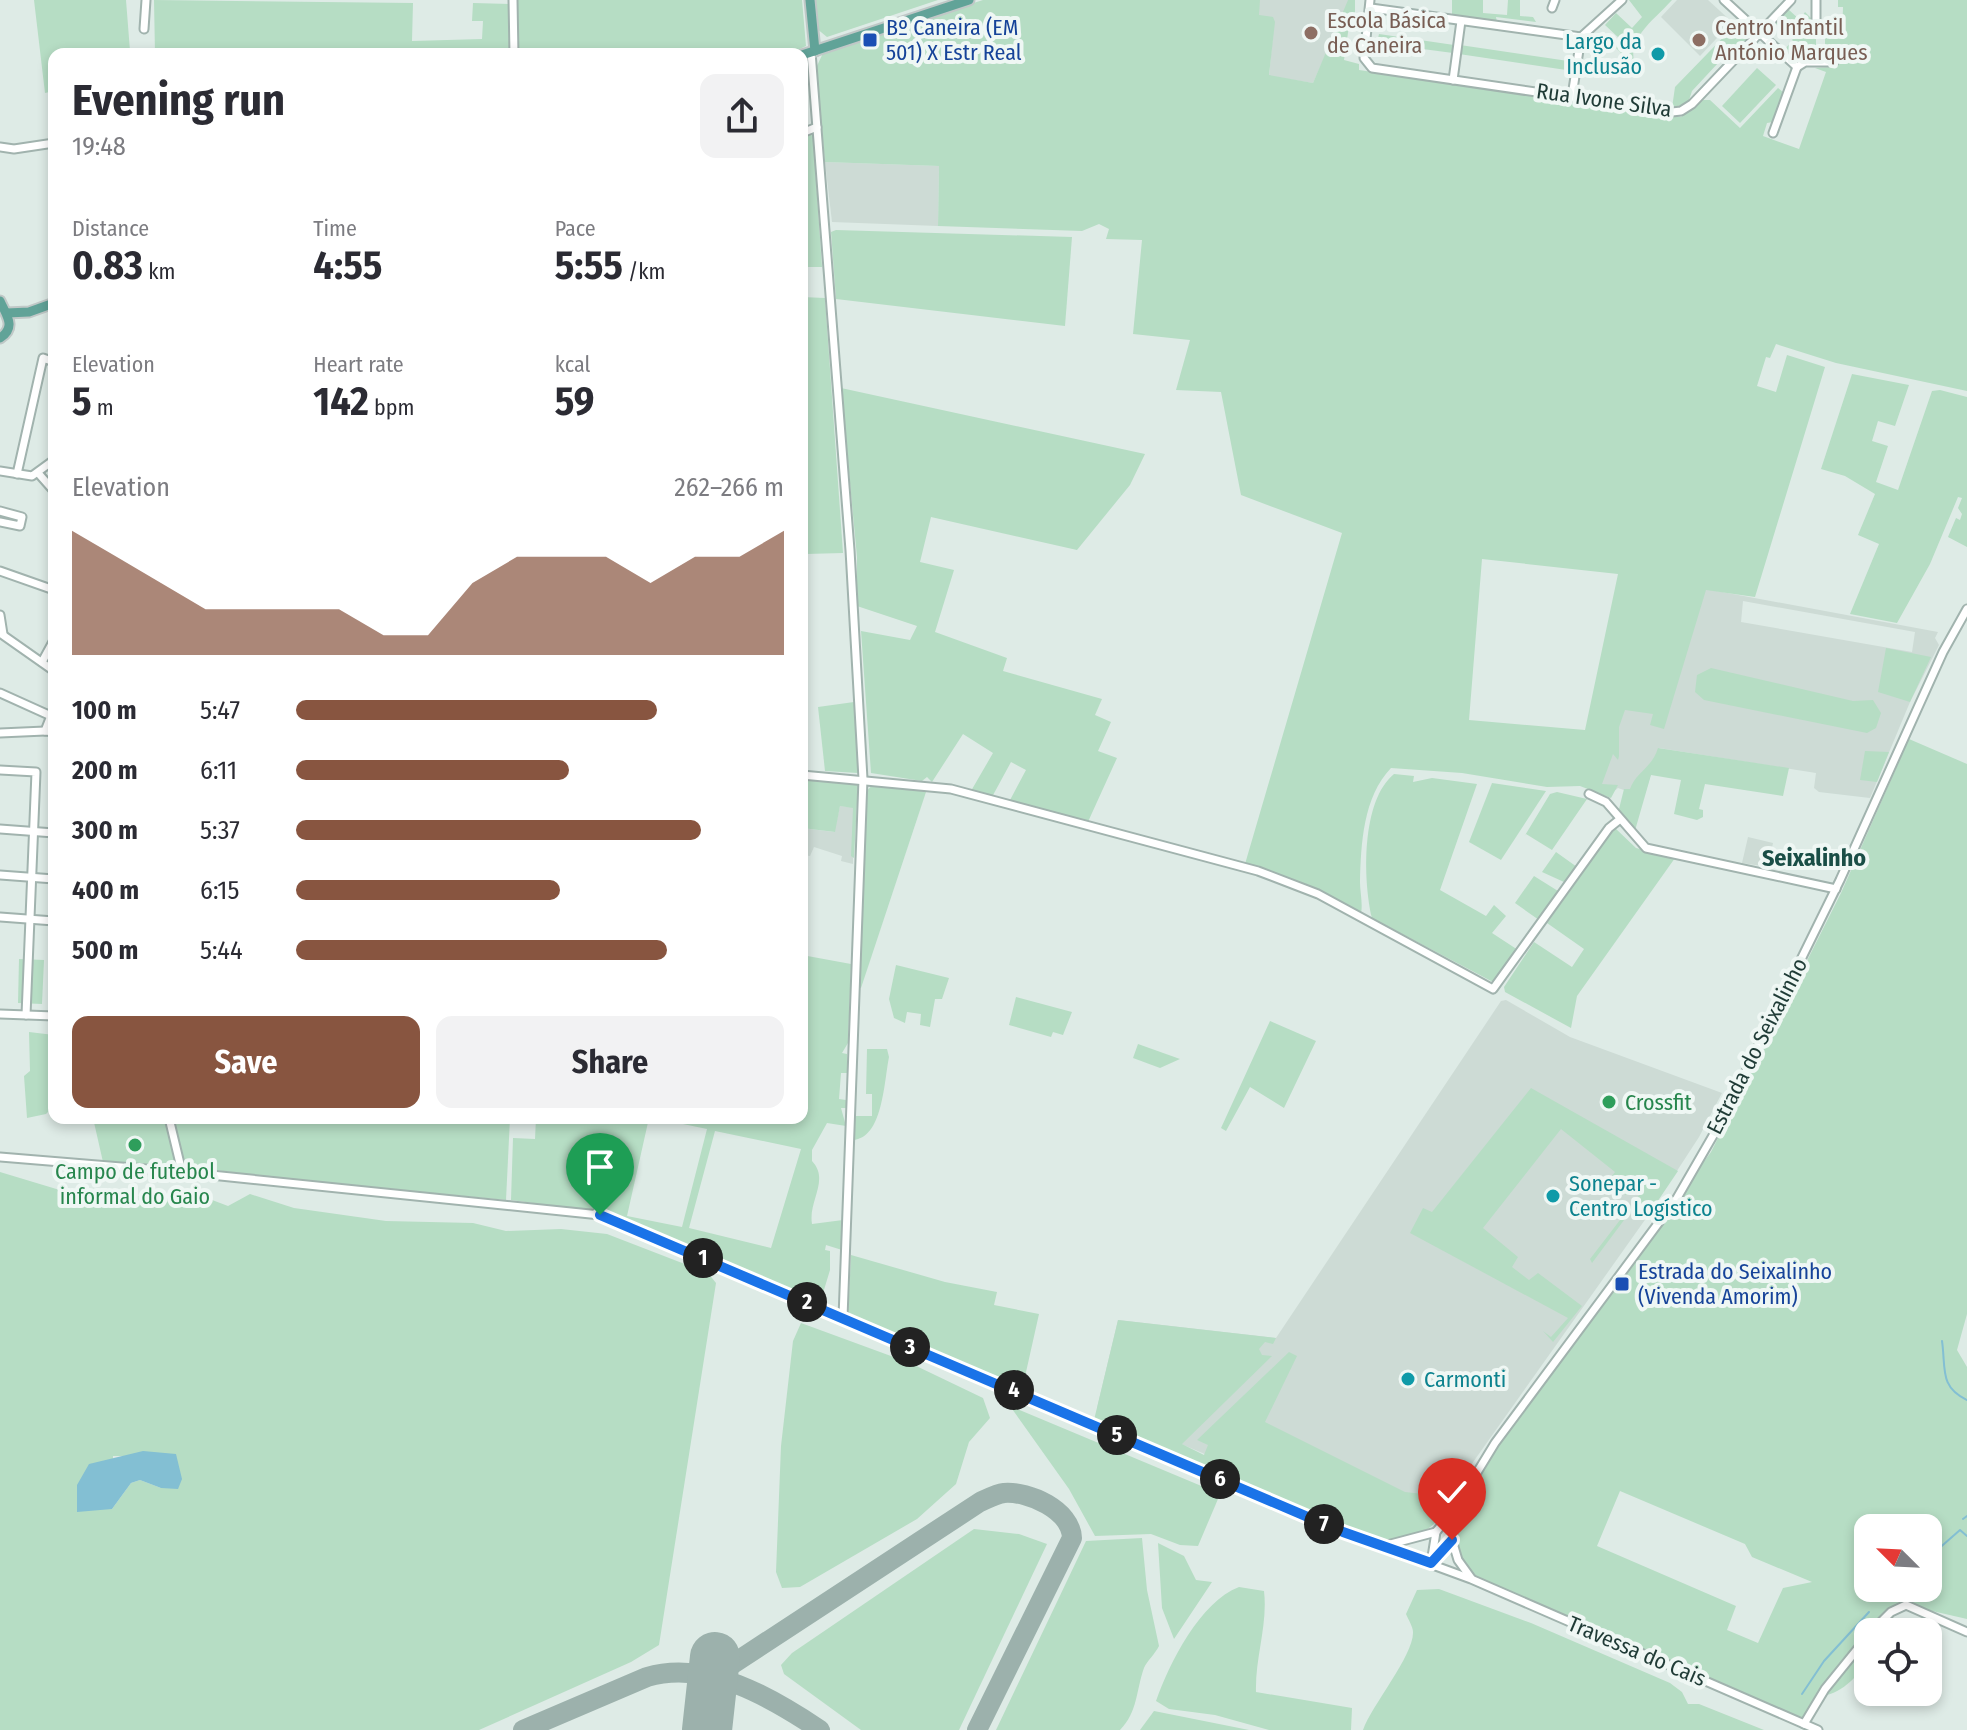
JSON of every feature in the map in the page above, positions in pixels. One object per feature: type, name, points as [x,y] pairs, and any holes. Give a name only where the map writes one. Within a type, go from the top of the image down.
[{"type":"main road","points":[[810,0],[809,52],[969,0]]},
{"type":"main road","points":[[0,338],[29,312],[48,305]]},
{"type":"main road","points":[[9,330],[3,308],[29,312]]},
{"type":"street","points":[[144,29],[146,0]]},
{"type":"street","points":[[513,0],[514,48]]},
{"type":"street","points":[[1572,96],[1581,37],[1622,0]]},
{"type":"street","points":[[1724,0],[1797,67]]},
{"type":"street","name":"Rua Ivone Silva","points":[[1370,4],[1364,58],[1372,68],[1681,111],[1791,0]]},
{"type":"street","points":[[1816,0],[1816,28]]},
{"type":"street","points":[[1370,4],[1461,21],[1581,37]]},
{"type":"street","points":[[1453,80],[1461,21]]},
{"type":"street","points":[[809,52],[850,550],[863,779],[843,1318]]},
{"type":"street","points":[[1773,133],[1797,67],[1805,62],[1834,62]]},
{"type":"street","points":[[808,131],[817,127]]},
{"type":"street","points":[[0,147],[14,149],[48,144]]},
{"type":"street","points":[[17,474],[43,358],[48,360]]},
{"type":"street","points":[[0,471],[39,474],[48,466]]},
{"type":"street","points":[[39,474],[48,484]]},
{"type":"street","points":[[0,511],[22,517],[20,526],[0,522]]},
{"type":"street","points":[[0,571],[48,588]]},
{"type":"street","name":"Estrada do Seixalinho","points":[[1452,1540],[1456,1507],[1495,1443],[1677,1198],[1722,1120],[1836,889],[1920,700],[1967,609]]},
{"type":"street","points":[[0,615],[2,634],[48,666]]},
{"type":"street","points":[[42,662],[48,651]]},
{"type":"street","points":[[0,693],[48,711]]},
{"type":"street","points":[[45,731],[48,723]]},
{"type":"street","points":[[0,733],[48,731]]},
{"type":"street","points":[[0,770],[36,772],[26,1015]]},
{"type":"street","points":[[808,775],[951,789],[1258,871],[1318,894],[1493,989],[1609,828],[1619,820]]},
{"type":"street","points":[[1589,794],[1606,802],[1646,848],[1836,889]]},
{"type":"street","points":[[0,829],[48,832]]},
{"type":"street","points":[[0,875],[48,878]]},
{"type":"street","points":[[0,917],[48,920]]},
{"type":"street","points":[[0,1014],[48,1016]]},
{"type":"street","points":[[170,1124],[182,1172]]},
{"type":"street","name":"Travessa do Cais","points":[[0,1157],[182,1172],[600,1215],[1320,1523],[1471,1579],[1818,1730]]},
{"type":"street","points":[[1431,1563],[1436,1532],[1456,1507]]},
{"type":"street","points":[[1385,1546],[1436,1532]]},
{"type":"street","points":[[1431,1563],[1452,1540]]},
{"type":"street","points":[[1452,1540],[1458,1560],[1471,1579]]},
{"type":"street","points":[[1885,1618],[1906,1605],[1935,1618]]},
{"type":"street","points":[[1942,1621],[1967,1632]]},
{"type":"street","points":[[1804,1724],[1825,1689],[1854,1654]]},
{"type":"shaded area","name":"Escola Básica de Caneira","points":[[1251,0],[1350,0],[1313,83],[1269,76],[1274,23],[1249,20]]},
{"type":"shaded area","name":"Centro Infantil António Marques","points":[[1677,0],[1708,0],[1732,22],[1700,56],[1661,17]]},
{"type":"shaded area","points":[[825,162],[939,166],[938,226],[832,222]]},
{"type":"shaded area","points":[[1706,589],[1938,632],[1935,638],[1939,645],[1910,702],[1870,798],[1819,792],[1814,788],[1816,773],[1659,748],[1644,797],[1618,788],[1613,792],[1598,789],[1624,705]],"holes":[[[1743,601],[1915,632],[1912,652],[1741,622]]]},
{"type":"shaded area","points":[[840,806],[853,807],[853,864],[841,861],[842,856],[814,847],[808,856],[808,829],[834,832]]},
{"type":"shaded area","points":[[1748,837],[1773,843],[1768,867],[1742,863]]},
{"type":"shaded area","points":[[1506,1000],[1570,1037],[1722,1093],[1699,1137],[1647,1217],[1432,1520],[1390,1533],[1097,1408],[1118,1320],[1276,1338],[1501,1001]]},
{"type":"green space","points":[[34,0],[126,0],[130,48],[48,48],[48,92],[45,93]]},
{"type":"green space","points":[[154,0],[413,3],[412,41],[482,39],[483,21],[472,21],[473,3],[510,4],[510,48],[155,48]]},
{"type":"green space","points":[[518,0],[802,0],[806,46],[802,48],[518,48]]},
{"type":"green space","points":[[814,0],[938,0],[827,37],[816,28]]},
{"type":"green space","points":[[983,0],[1260,0],[1259,15],[1273,17],[1275,22],[1269,75],[1313,83],[1348,0],[1355,0],[1355,19],[1350,19],[1344,60],[1359,64],[1359,70],[1681,117],[1703,100],[1710,100],[1740,128],[1778,88],[1783,92],[1773,122],[1767,123],[1763,136],[1799,149],[1826,72],[1815,68],[1832,67],[1835,58],[1825,57],[1825,38],[1842,38],[1843,7],[1838,7],[1838,0],[1967,0],[1967,391],[1836,363],[1776,344],[1770,358],[1766,357],[1757,386],[1776,392],[1787,355],[1825,367],[1755,597],[1706,590],[1664,729],[1650,725],[1653,714],[1625,710],[1619,727],[1618,760],[1613,754],[1602,784],[1618,785],[1611,798],[1580,786],[1547,787],[1462,773],[1391,768],[1374,793],[1365,822],[1360,867],[1361,913],[1320,892],[1245,864],[1342,533],[1241,495],[1221,392],[1176,390],[1190,340],[1133,334],[1142,240],[1106,239],[1109,229],[1099,224],[1082,231],[938,226],[939,166],[825,162],[816,68],[824,51]],"holes":[[[1482,559],[1618,574],[1585,730],[1469,720]]]},
{"type":"green space","points":[[1452,0],[1483,0],[1483,13],[1507,15],[1508,0],[1520,0],[1520,16],[1533,17],[1536,22],[1496,17],[1497,22],[1452,16]]},
{"type":"green space","points":[[1629,0],[1672,0],[1648,24],[1637,41],[1634,59],[1637,69],[1614,46],[1620,39],[1605,25],[1616,13],[1632,28],[1642,17]]},
{"type":"green space","points":[[1788,9],[1800,20],[1805,12],[1812,19],[1801,33],[1806,38],[1816,36],[1816,57],[1806,57],[1805,42],[1796,42],[1796,57],[1784,50],[1793,40],[1775,23]]},
{"type":"green space","points":[[1740,20],[1752,35],[1740,48],[1732,48],[1692,91],[1688,103],[1672,108],[1675,87]]},
{"type":"green space","points":[[1379,34],[1454,45],[1453,53],[1377,43]]},
{"type":"green space","points":[[1460,45],[1575,62],[1573,71],[1459,54]]},
{"type":"green space","points":[[1757,68],[1776,85],[1740,123],[1722,106]]},
{"type":"green space","points":[[808,135],[813,136],[822,267],[808,267]]},
{"type":"green space","points":[[831,232],[1072,237],[1065,326],[836,299]]},
{"type":"green space","points":[[808,297],[825,298],[843,553],[808,554]]},
{"type":"green space","points":[[1852,374],[1909,385],[1895,426],[1878,421],[1872,441],[1888,446],[1876,482],[1898,490],[1932,391],[1967,397],[1967,547],[1948,537],[1956,518],[1960,520],[1962,514],[1958,508],[1962,498],[1958,497],[1930,564],[1897,623],[1850,614],[1879,544],[1858,535],[1875,494],[1845,476],[1821,469]]},
{"type":"green space","points":[[841,388],[1145,454],[1130,485],[1077,550],[931,517],[920,562],[954,570],[935,632],[1007,658],[1003,671],[1102,699],[1095,715],[1111,722],[1098,751],[1117,758],[1087,824],[1009,802],[1026,770],[1011,762],[992,797],[971,791],[993,753],[963,734],[932,782],[927,777],[922,781],[871,773],[861,631],[910,640],[917,626],[857,606],[857,557]]},
{"type":"green space","points":[[1886,648],[1931,657],[1910,702],[1878,692]]},
{"type":"green space","points":[[1711,668],[1853,701],[1873,700],[1881,713],[1876,728],[1867,733],[1704,700],[1695,692],[1697,675]]},
{"type":"green space","points":[[854,702],[858,773],[825,771],[818,707]]},
{"type":"green space","points":[[1909,739],[1967,764],[1967,1314],[1957,1350],[1967,1367],[1967,1619],[1906,1605],[1886,1618],[1854,1618],[1854,1654],[1804,1724],[1471,1579],[1458,1560],[1453,1526],[1456,1507],[1495,1443],[1711,1152],[1841,893]],"holes":[[[1620,1491],[1745,1544],[1752,1557],[1812,1582],[1783,1588],[1758,1643],[1727,1630],[1736,1606],[1597,1546]]]},
{"type":"green space","points":[[1658,748],[1789,768],[1783,796],[1705,784],[1699,809],[1703,810],[1703,817],[1697,820],[1674,814],[1681,780],[1651,775],[1634,834],[1619,809],[1624,789],[1630,789]]},
{"type":"green space","points":[[1865,751],[1889,752],[1877,782],[1860,780]]},
{"type":"green space","points":[[1394,774],[1414,776],[1413,782],[1432,778],[1477,784],[1440,890],[1486,916],[1494,905],[1506,916],[1492,933],[1518,950],[1493,982],[1372,918],[1366,863],[1370,821],[1383,786]]},
{"type":"green space","points":[[808,780],[858,784],[854,858],[851,856],[853,808],[840,806],[835,832],[808,829]]},
{"type":"green space","points":[[874,783],[927,789],[861,988],[857,987],[865,793]]},
{"type":"green space","points":[[1492,783],[1546,791],[1501,860],[1469,842]]},
{"type":"green space","points":[[1557,792],[1587,799],[1552,850],[1526,834],[1524,837],[1550,794]]},
{"type":"green space","points":[[1615,828],[1636,848],[1675,858],[1577,996],[1571,1028],[1505,992],[1504,987],[1534,942],[1572,967],[1584,949],[1547,923]]},
{"type":"green space","points":[[1556,852],[1577,867],[1539,920],[1515,903],[1534,876],[1558,891],[1564,882],[1542,872]]},
{"type":"green space","points":[[808,956],[851,964],[848,1043],[842,1053],[847,1054],[847,1073],[841,1073],[839,1099],[846,1100],[846,1108],[841,1108],[846,1126],[827,1123],[812,1150],[819,1183],[812,1224],[843,1220],[842,1250],[826,1245],[825,1250],[830,1251],[830,1270],[820,1303],[614,1214],[511,1200],[513,1138],[535,1139],[536,1124],[648,1124],[627,1216],[682,1227],[707,1129],[683,1124],[808,1124]],"holes":[[[715,1131],[801,1149],[771,1248],[689,1228]]]},
{"type":"green space","points":[[19,959],[44,960],[42,1004],[18,1003]]},
{"type":"green space","points":[[896,965],[949,978],[942,999],[935,999],[930,1027],[920,1025],[921,1014],[907,1012],[905,1023],[894,1018],[889,999]]},
{"type":"green space","points":[[1016,997],[1072,1012],[1063,1035],[1053,1032],[1051,1037],[1009,1025]]},
{"type":"green space","points":[[1270,1021],[1316,1041],[1284,1108],[1250,1087],[1226,1131],[1221,1128]]},
{"type":"green space","points":[[29,1032],[48,1034],[48,1112],[27,1118],[24,1076],[30,1071]]},
{"type":"green space","points":[[1138,1044],[1180,1059],[1160,1068],[1133,1058]]},
{"type":"green space","points":[[867,1049],[887,1049],[889,1057],[876,1119],[871,1130],[853,1140],[853,1116],[872,1116],[872,1094],[866,1094]]},
{"type":"green space","points":[[1531,1088],[1678,1171],[1647,1217],[1633,1208],[1592,1263],[1590,1259],[1640,1194],[1626,1195],[1607,1182],[1615,1172],[1561,1129],[1483,1228],[1518,1257],[1512,1267],[1529,1280],[1538,1273],[1582,1306],[1553,1342],[1543,1331],[1551,1337],[1568,1318],[1410,1233],[1423,1208],[1432,1212]]},
{"type":"green space","points":[[94,1124],[167,1124],[178,1171],[103,1162]]},
{"type":"green space","points":[[175,1124],[510,1124],[506,1200],[293,1180],[185,1166]]},
{"type":"green space","points":[[0,1172],[63,1191],[170,1198],[191,1192],[228,1206],[250,1194],[294,1208],[386,1221],[473,1223],[506,1231],[561,1229],[607,1234],[708,1273],[716,1283],[659,1645],[631,1662],[479,1730],[0,1730]],"holes":[[[113,1456],[129,1456],[161,1488],[140,1480],[131,1483],[112,1509]]]},
{"type":"green space","points":[[851,1255],[945,1282],[997,1292],[994,1305],[1039,1314],[1022,1390],[848,1317]]},
{"type":"green space","points":[[1118,1320],[1276,1338],[1273,1344],[1265,1342],[1259,1349],[1262,1355],[1272,1356],[1182,1444],[1204,1455],[1208,1445],[1197,1440],[1289,1352],[1297,1356],[1265,1422],[1405,1492],[1423,1494],[1438,1488],[1444,1491],[1449,1482],[1457,1496],[1434,1524],[1423,1532],[1411,1538],[1383,1539],[1348,1529],[1094,1420]]},
{"type":"green space","points":[[801,1323],[910,1363],[983,1398],[990,1418],[969,1442],[956,1484],[917,1519],[800,1587],[782,1588],[776,1572],[781,1446],[793,1341]]},
{"type":"green space","points":[[1010,1406],[1211,1490],[1218,1499],[1198,1546],[1180,1545],[1151,1534],[1095,1536],[1069,1489]]},
{"type":"green space","points":[[974,1529],[1019,1534],[1047,1544],[959,1730],[861,1730],[784,1674],[781,1665],[792,1653]]},
{"type":"green space","points":[[1142,1538],[1147,1590],[1159,1646],[1144,1668],[1126,1723],[1120,1730],[996,1730],[1086,1541]]},
{"type":"green space","points":[[1158,1543],[1184,1556],[1196,1580],[1212,1582],[1174,1639],[1162,1608]]},
{"type":"green space","points":[[1239,1587],[1264,1591],[1256,1692],[1352,1708],[1351,1730],[1269,1730],[1215,1715],[1169,1709],[1156,1701],[1169,1669],[1199,1619],[1225,1595]]},
{"type":"green space","points":[[1439,1589],[1531,1623],[1670,1683],[1682,1692],[1688,1704],[1699,1704],[1764,1730],[1363,1730],[1412,1642],[1413,1630],[1406,1614],[1417,1590]]},
{"type":"green space","points":[[1854,1658],[1854,1678],[1827,1695]]},
{"type":"green space","points":[[1154,1711],[1249,1730],[1140,1730]]},
{"type":"water","points":[[143,1451],[176,1454],[182,1479],[178,1489],[161,1488],[140,1480],[131,1483],[112,1509],[77,1512],[77,1485],[89,1464]]},
{"type":"waterway","points":[[1942,1341],[1948,1383],[1967,1400]]},
{"type":"waterway","points":[[1963,1519],[1967,1516]]},
{"type":"waterway","points":[[1942,1546],[1960,1530],[1967,1536]]},
{"type":"waterway","points":[[1802,1694],[1824,1661],[1869,1612]]},
{"type":"taxiway","points":[[713,1677],[980,1502],[1004,1493],[1025,1495],[1057,1511],[1070,1528],[1072,1538],[977,1730]]},
{"type":"taxiway","points":[[523,1730],[647,1677],[670,1673],[693,1673],[738,1685],[760,1694],[820,1730]]},
{"type":"runway","points":[[707,1730],[715,1657]]},
{"type":"place","name":"Escola Básica de Caneira","points":[[1311,33]]},
{"type":"place","name":"Bº Caneira (EM 501) X Estr Real","points":[[870,40]]},
{"type":"place","name":"Centro Infantil António Marques","points":[[1699,40]]},
{"type":"place","name":"Largo da Inclusão","points":[[1658,54]]},
{"type":"place","name":"Crossfit","points":[[1609,1102]]},
{"type":"place","name":"Campo de futebol informal do Gaio","points":[[135,1145]]},
{"type":"place","name":"Sonepar - Centro Logístico","points":[[1553,1196]]},
{"type":"place","name":"Estrada do Seixalinho (Vivenda Amorim)","points":[[1622,1284]]},
{"type":"place","name":"Carmonti","points":[[1408,1379]]},
{"type":"district","name":"Seixalinho","points":[[1814,858]]},
{"type":"route","points":[[600,1215],[1343,1532],[1431,1563],[1452,1540]]}]
